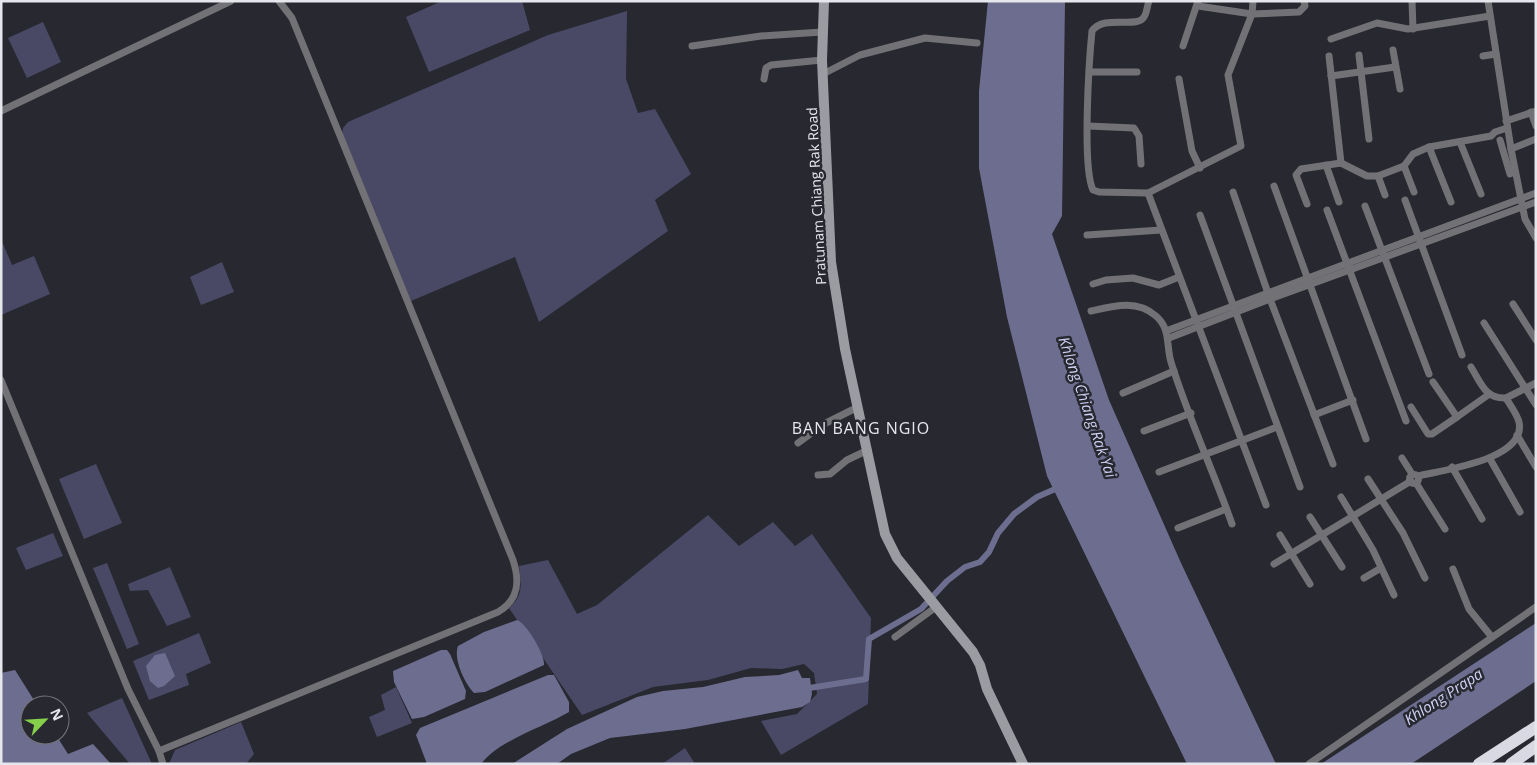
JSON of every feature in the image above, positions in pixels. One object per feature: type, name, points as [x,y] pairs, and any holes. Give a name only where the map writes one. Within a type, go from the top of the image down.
[{"type":"highway","points":[[1479,764],[1536,727]]},
{"type":"highway","points":[[1511,764],[1536,746]]},
{"type":"highway","points":[[1518,764],[1536,754]]},
{"type":"street","points":[[1,111],[231,1]]},
{"type":"street","points":[[159,751],[498,612],[512,601],[517,587],[517,571],[513,560],[292,18],[279,1]]},
{"type":"street","name":"Pratunam Chiang Rak Road","points":[[824,1],[822,60],[830,262],[845,349],[890,547],[926,595],[973,652],[980,665],[987,689],[1023,764]]},
{"type":"street","points":[[1148,1],[1145,16],[1139,21],[1101,23],[1092,30],[1088,151],[1090,184],[1094,190],[1099,192],[1148,193],[1242,146],[1228,75],[1253,1]]},
{"type":"street","points":[[1183,46],[1198,3],[1206,7],[1249,14],[1299,12],[1305,6],[1304,1]]},
{"type":"street","points":[[1412,1],[1413,28]]},
{"type":"street","points":[[1488,1],[1506,125],[1528,226],[1536,238]]},
{"type":"street","points":[[1332,39],[1382,22],[1398,29],[1490,16]]},
{"type":"street","points":[[692,46],[761,36],[822,32]]},
{"type":"street","points":[[823,74],[860,55],[925,38],[977,43]]},
{"type":"street","points":[[1393,50],[1400,89]]},
{"type":"street","points":[[1482,56],[1496,54]]},
{"type":"street","points":[[1359,55],[1369,139]]},
{"type":"street","points":[[1329,56],[1341,163]]},
{"type":"street","points":[[764,79],[766,68],[771,65],[822,60]]},
{"type":"street","points":[[1330,76],[1395,66]]},
{"type":"street","points":[[1090,72],[1137,72]]},
{"type":"street","points":[[1178,79],[1192,151],[1200,168]]},
{"type":"street","points":[[1307,204],[1296,175],[1298,171],[1341,163],[1367,176],[1378,176],[1404,166],[1414,154],[1429,147],[1491,136],[1506,125],[1533,112],[1536,126]]},
{"type":"street","points":[[1088,126],[1134,128],[1139,136],[1141,164]]},
{"type":"street","points":[[1491,136],[1495,140],[1509,139]]},
{"type":"street","points":[[1511,149],[1536,139]]},
{"type":"street","points":[[1500,140],[1510,174]]},
{"type":"street","points":[[1460,142],[1481,194]]},
{"type":"street","points":[[1429,147],[1451,202]]},
{"type":"street","points":[[1326,165],[1339,202]]},
{"type":"street","points":[[1404,166],[1414,192]]},
{"type":"street","points":[[1378,176],[1386,195]]},
{"type":"street","points":[[1274,186],[1366,439]]},
{"type":"street","points":[[1233,192],[1269,295],[1333,464]]},
{"type":"street","points":[[1148,193],[1266,504]]},
{"type":"street","points":[[1168,338],[1235,312],[1306,277],[1536,194]]},
{"type":"street","points":[[1405,200],[1462,356]]},
{"type":"street","points":[[1166,331],[1232,305],[1309,285],[1348,272],[1536,202]]},
{"type":"street","points":[[1365,206],[1430,374]]},
{"type":"street","points":[[1326,210],[1406,422]]},
{"type":"street","points":[[1200,215],[1300,487]]},
{"type":"street","points":[[1087,235],[1160,227]]},
{"type":"street","points":[[1093,284],[1106,280],[1133,278],[1159,285],[1179,278]]},
{"type":"street","points":[[1091,312],[1120,304],[1147,309],[1158,317],[1166,331],[1169,356],[1174,371],[1232,524]]},
{"type":"street","points":[[1513,304],[1536,340]]},
{"type":"street","points":[[1484,324],[1536,405]]},
{"type":"street","points":[[1471,367],[1488,395],[1495,398],[1506,398],[1536,383]]},
{"type":"street","points":[[1123,393],[1174,371]]},
{"type":"street","points":[[1,380],[128,688],[159,751],[163,764]]},
{"type":"street","points":[[1433,382],[1458,417]]},
{"type":"street","points":[[1411,407],[1428,434],[1432,434],[1488,395]]},
{"type":"street","points":[[1274,564],[1354,518],[1382,498],[1414,479],[1490,458],[1506,449],[1517,435],[1518,421],[1506,398]]},
{"type":"street","points":[[1314,415],[1353,400]]},
{"type":"street","points":[[798,443],[824,424],[858,407]]},
{"type":"street","points":[[1144,431],[1190,413]]},
{"type":"street","points":[[1159,472],[1277,427]]},
{"type":"street","points":[[1517,435],[1536,467]]},
{"type":"street","points":[[818,475],[830,474],[847,460],[868,450]]},
{"type":"street","points":[[1402,458],[1445,529]]},
{"type":"street","points":[[1490,458],[1520,512]]},
{"type":"street","points":[[1452,467],[1482,519]]},
{"type":"street","points":[[1368,479],[1403,532],[1425,578]]},
{"type":"street","points":[[1341,497],[1382,568],[1394,595]]},
{"type":"street","points":[[1178,528],[1226,509]]},
{"type":"street","points":[[1310,517],[1342,567]]},
{"type":"street","points":[[1280,535],[1310,584]]},
{"type":"street","points":[[1364,578],[1382,568]]},
{"type":"street","points":[[1452,569],[1469,610],[1491,636]]},
{"type":"street","points":[[895,637],[918,622],[935,606]]},
{"type":"street","points":[[1309,764],[1491,636],[1536,607]]},
{"type":"shaded area","points":[[442,1],[522,1],[530,30],[429,72],[406,17]]},
{"type":"shaded area","points":[[627,11],[626,79],[638,113],[655,109],[691,174],[655,200],[668,231],[539,322],[515,257],[411,301],[342,136],[343,128],[348,122],[548,35]]},
{"type":"shaded area","points":[[43,22],[61,62],[27,78],[8,38]]},
{"type":"shaded area","points":[[1,239],[12,265],[34,256],[50,294],[1,315]]},
{"type":"shaded area","points":[[222,262],[234,292],[201,305],[190,277]]},
{"type":"shaded area","points":[[96,464],[122,523],[84,539],[59,479]]},
{"type":"shaded area","points":[[708,515],[739,546],[773,522],[795,546],[812,534],[871,618],[868,704],[781,755],[761,721],[797,714],[817,694],[814,673],[804,664],[782,669],[751,668],[708,680],[653,687],[582,715],[509,608],[519,594],[521,584],[519,566],[548,560],[577,614],[597,605]]},
{"type":"shaded area","points":[[53,533],[63,556],[26,570],[16,548]]},
{"type":"shaded area","points":[[107,563],[139,644],[127,649],[93,568]]},
{"type":"shaded area","points":[[170,567],[191,617],[167,626],[148,590],[130,591],[128,584]]},
{"type":"shaded area","points":[[199,633],[211,663],[186,674],[189,685],[149,700],[133,661]]},
{"type":"shaded area","points":[[396,687],[412,723],[377,737],[369,717],[385,710],[381,695]]},
{"type":"shaded area","points":[[122,698],[152,764],[130,764],[87,713]]},
{"type":"shaded area","points":[[241,722],[254,754],[246,764],[169,764],[175,750]]},
{"type":"shaded area","points":[[685,748],[695,764],[662,764]]},
{"type":"water","name":"Khlong Chiang Rak Yai","points":[[988,1],[1065,1],[1062,216],[1052,234],[1109,400],[1181,563],[1276,764],[1187,764],[1047,476],[1007,317],[979,168],[979,91]]},
{"type":"water","points":[[517,620],[526,627],[535,640],[542,654],[544,665],[485,692],[474,693],[467,684],[458,664],[458,646],[484,632]]},
{"type":"water","name":"Khlong Prapa","points":[[1536,623],[1536,681],[1411,764],[1321,764]]},
{"type":"water","points":[[441,650],[447,650],[450,654],[466,691],[465,699],[424,717],[412,719],[394,682],[393,671]]},
{"type":"water","points":[[165,653],[175,676],[164,686],[158,688],[150,681],[146,666],[155,655]]},
{"type":"water","points":[[15,670],[31,695],[20,695],[20,745],[62,745],[68,754],[93,744],[111,764],[1,764],[1,673]]},
{"type":"water","points":[[798,670],[802,678],[810,678],[812,694],[810,702],[802,707],[685,729],[610,738],[571,754],[557,764],[512,764],[567,729],[637,697],[663,691],[703,687],[745,677],[779,675]]},
{"type":"water","points":[[548,675],[554,675],[569,702],[569,712],[510,741],[489,755],[481,764],[427,764],[416,735],[420,728]]},
{"type":"waterway","points":[[803,689],[866,679],[869,639],[921,609],[947,581],[965,567],[980,562],[989,552],[998,533],[1014,514],[1037,497],[1062,486]]},
{"type":"district","name":"BAN BANG NGIO","points":[[861,428]]}]
